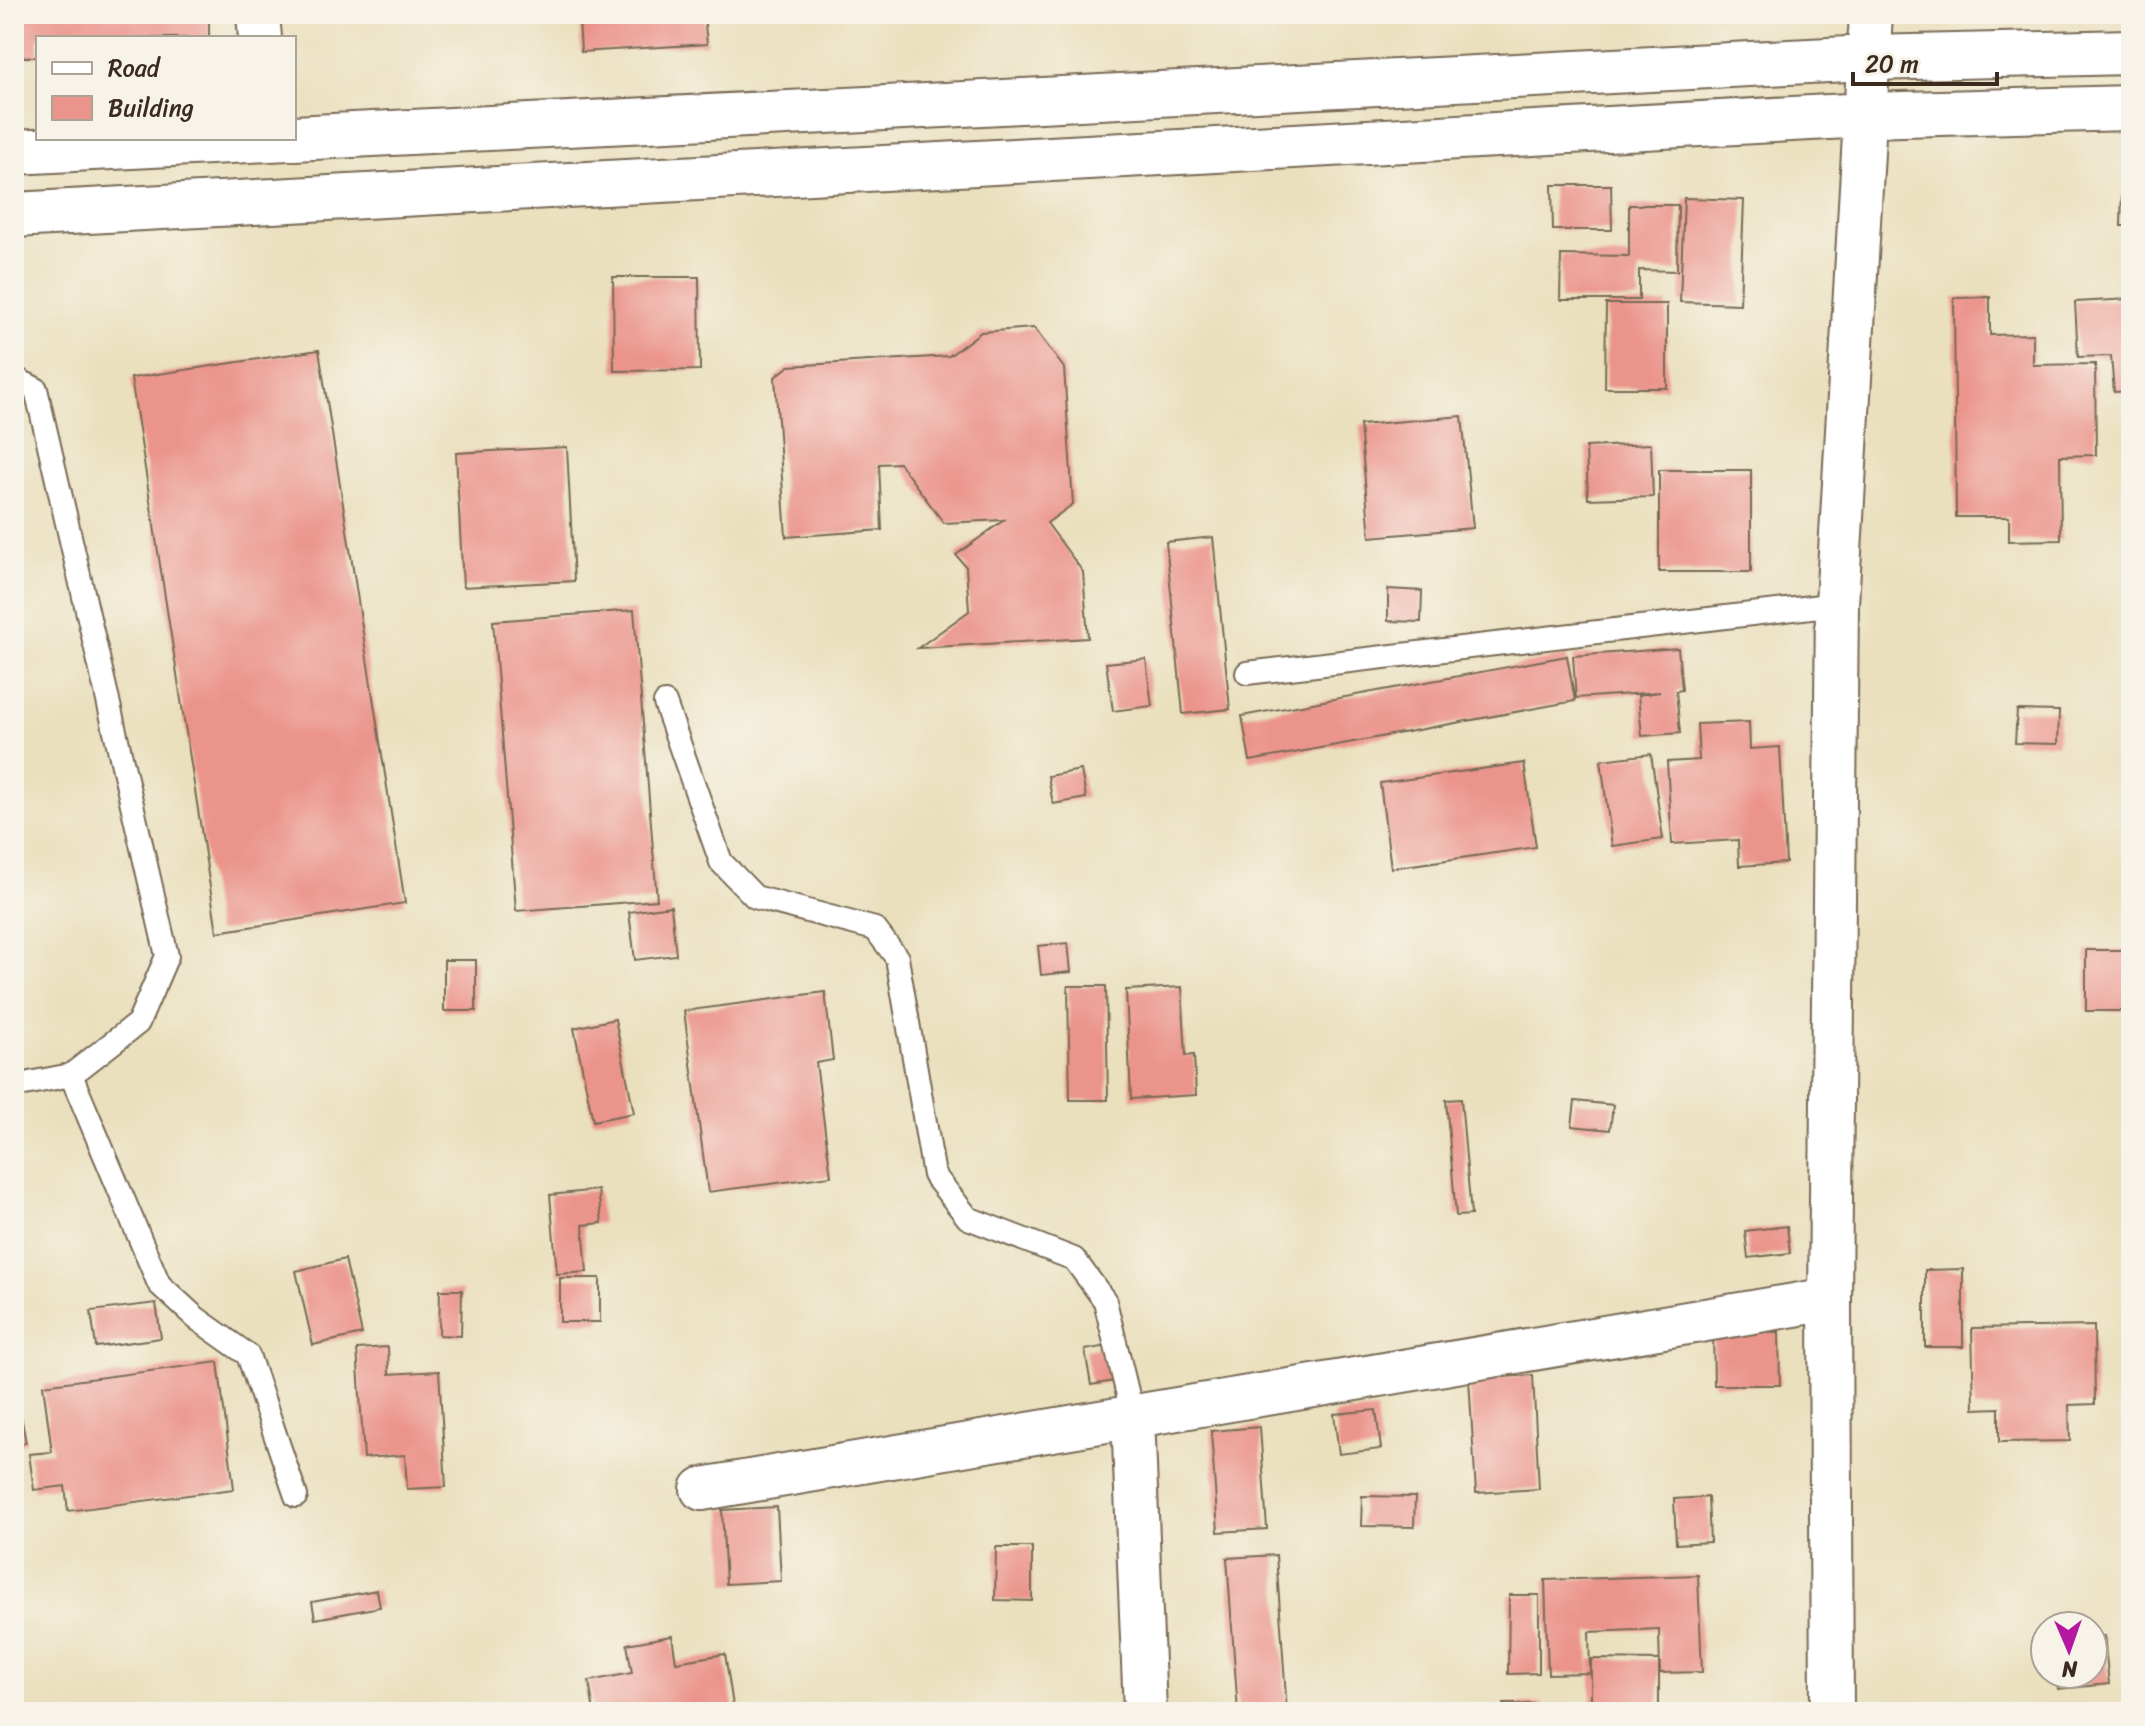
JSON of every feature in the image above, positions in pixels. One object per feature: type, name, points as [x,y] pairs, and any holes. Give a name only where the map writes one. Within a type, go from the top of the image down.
[{"type":"main road","points":[[296,137],[1868,58],[2131,52]]},
{"type":"main road","points":[[14,215],[1866,115],[2131,108]]},
{"type":"main road","points":[[14,152],[241,140]]},
{"type":"street","points":[[258,14],[260,36]]},
{"type":"street","points":[[1832,1712],[1830,1299],[1837,604],[1871,14]]},
{"type":"street","points":[[702,1489],[1830,1299]]},
{"type":"street","points":[[1133,1416],[1145,1712]]},
{"type":"lane","points":[[14,378],[36,389],[167,956],[138,1023],[71,1075],[14,1086]]},
{"type":"lane","points":[[1247,673],[1837,604]]},
{"type":"lane","points":[[665,703],[721,862],[755,897],[875,929],[897,958],[934,1175],[968,1218],[1074,1259],[1105,1301],[1133,1416]]},
{"type":"lane","points":[[71,1075],[159,1284],[196,1318],[248,1355],[296,1496]]},
{"type":"building","points":[[14,14],[209,14],[209,36],[36,36],[36,57],[14,57]]},
{"type":"building","points":[[642,14],[704,14],[707,44],[581,52],[579,19]]},
{"type":"building","points":[[1552,185],[1611,185],[1612,230],[1553,230]]},
{"type":"building","points":[[2122,192],[2131,192],[2131,226],[2121,226]]},
{"type":"building","points":[[1684,198],[1744,200],[1740,304],[1680,302]]},
{"type":"building","points":[[1629,205],[1678,205],[1677,271],[1639,270],[1639,300],[1560,300],[1561,255],[1629,256]]},
{"type":"building","points":[[613,277],[699,277],[700,370],[614,371]]},
{"type":"building","points":[[1990,297],[1990,335],[2033,334],[2033,365],[2095,364],[2096,455],[2060,456],[2061,540],[2009,541],[2009,517],[1956,517],[1954,298]]},
{"type":"building","points":[[2131,299],[2131,391],[2114,392],[2111,356],[2078,357],[2075,302]]},
{"type":"building","points":[[1606,304],[1667,304],[1667,388],[1605,388]]},
{"type":"building","points":[[1034,328],[1064,368],[1073,504],[1047,523],[1083,572],[1088,638],[918,648],[969,611],[966,567],[956,555],[1004,520],[944,523],[899,463],[879,464],[882,530],[786,537],[775,377],[789,366],[949,356],[981,332]]},
{"type":"building","points":[[319,350],[405,903],[217,932],[131,378]]},
{"type":"building","points":[[1462,416],[1473,528],[1370,537],[1360,425]]},
{"type":"building","points":[[1651,444],[1653,497],[1588,499],[1586,447]]},
{"type":"building","points":[[567,447],[574,581],[463,587],[456,453]]},
{"type":"building","points":[[1659,470],[1751,470],[1751,572],[1659,572]]},
{"type":"building","points":[[1213,537],[1230,709],[1183,714],[1166,542]]},
{"type":"building","points":[[1388,589],[1422,591],[1421,622],[1388,621]]},
{"type":"building","points":[[634,610],[657,900],[516,911],[493,621]]},
{"type":"building","points":[[1678,648],[1682,690],[1676,691],[1680,733],[1642,736],[1638,695],[1660,692],[1576,698],[1573,656]]},
{"type":"building","points":[[1567,656],[1575,701],[1250,761],[1242,716]]},
{"type":"building","points":[[1146,659],[1152,706],[1113,711],[1106,663]]},
{"type":"building","points":[[2017,710],[2059,711],[2058,744],[2015,743]]},
{"type":"building","points":[[1749,722],[1750,749],[1780,747],[1786,863],[1739,866],[1738,840],[1672,844],[1667,762],[1699,760],[1697,724]]},
{"type":"building","points":[[1651,754],[1663,839],[1612,846],[1601,760]]},
{"type":"building","points":[[1524,763],[1536,847],[1391,868],[1380,783]]},
{"type":"building","points":[[1081,770],[1086,798],[1053,804],[1048,776]]},
{"type":"building","points":[[671,906],[676,955],[635,960],[629,912]]},
{"type":"building","points":[[1068,943],[1071,972],[1041,975],[1038,946]]},
{"type":"building","points":[[2086,950],[2131,950],[2131,1011],[2086,1011]]},
{"type":"building","points":[[444,960],[476,960],[476,1011],[444,1011]]},
{"type":"building","points":[[1068,986],[1106,986],[1108,1100],[1070,1100]]},
{"type":"building","points":[[1182,987],[1186,1056],[1194,1055],[1196,1095],[1131,1099],[1126,990]]},
{"type":"building","points":[[825,992],[833,1060],[816,1063],[831,1176],[708,1192],[684,1011]]},
{"type":"building","points":[[615,1019],[634,1113],[593,1121],[574,1028]]},
{"type":"building","points":[[1461,1099],[1471,1215],[1456,1216],[1446,1100]]},
{"type":"building","points":[[1575,1101],[1613,1105],[1610,1130],[1572,1126]]},
{"type":"building","points":[[598,1190],[602,1223],[583,1225],[587,1272],[557,1274],[550,1195]]},
{"type":"building","points":[[1787,1226],[1790,1253],[1748,1258],[1745,1231]]},
{"type":"building","points":[[345,1259],[362,1334],[313,1345],[296,1271]]},
{"type":"building","points":[[1963,1269],[1963,1347],[1925,1347],[1925,1270]]},
{"type":"building","points":[[560,1278],[600,1278],[600,1322],[560,1322]]},
{"type":"building","points":[[440,1290],[462,1290],[461,1336],[439,1335]]},
{"type":"building","points":[[156,1303],[161,1338],[96,1347],[91,1311]]},
{"type":"building","points":[[2094,1326],[2095,1404],[2069,1405],[2070,1441],[1999,1442],[1999,1408],[1974,1409],[1972,1328]]},
{"type":"building","points":[[1713,1331],[1779,1332],[1780,1385],[1714,1385]]},
{"type":"building","points":[[1119,1344],[1126,1379],[1091,1385],[1085,1350]]},
{"type":"building","points":[[388,1347],[389,1374],[439,1371],[446,1487],[407,1489],[405,1455],[364,1458],[357,1349]]},
{"type":"building","points":[[218,1362],[234,1489],[68,1511],[65,1486],[34,1490],[29,1454],[52,1452],[43,1385]]},
{"type":"building","points":[[1533,1375],[1539,1489],[1476,1493],[1469,1379]]},
{"type":"building","points":[[14,1377],[26,1443],[14,1445]]},
{"type":"building","points":[[1376,1410],[1381,1449],[1339,1454],[1334,1414]]},
{"type":"building","points":[[1260,1427],[1267,1529],[1218,1532],[1211,1431]]},
{"type":"building","points":[[1362,1496],[1415,1497],[1414,1527],[1361,1526]]},
{"type":"building","points":[[1708,1497],[1710,1542],[1676,1544],[1674,1499]]},
{"type":"building","points":[[777,1507],[781,1581],[726,1584],[722,1510]]},
{"type":"building","points":[[996,1547],[1032,1547],[1032,1601],[995,1600]]},
{"type":"building","points":[[1276,1555],[1287,1712],[1238,1712],[1227,1558]]},
{"type":"building","points":[[1698,1575],[1702,1672],[1660,1673],[1659,1629],[1589,1632],[1590,1673],[1548,1674],[1545,1580]]},
{"type":"building","points":[[377,1590],[380,1607],[315,1619],[312,1602]]},
{"type":"building","points":[[1509,1595],[1539,1595],[1539,1673],[1508,1674]]},
{"type":"building","points":[[672,1636],[676,1662],[725,1654],[734,1712],[594,1712],[589,1681],[632,1673],[627,1644]]},
{"type":"building","points":[[1591,1659],[1659,1660],[1659,1712],[1591,1712]]},
{"type":"building","points":[[1504,1704],[1543,1704],[1543,1712],[1504,1712]]}]
